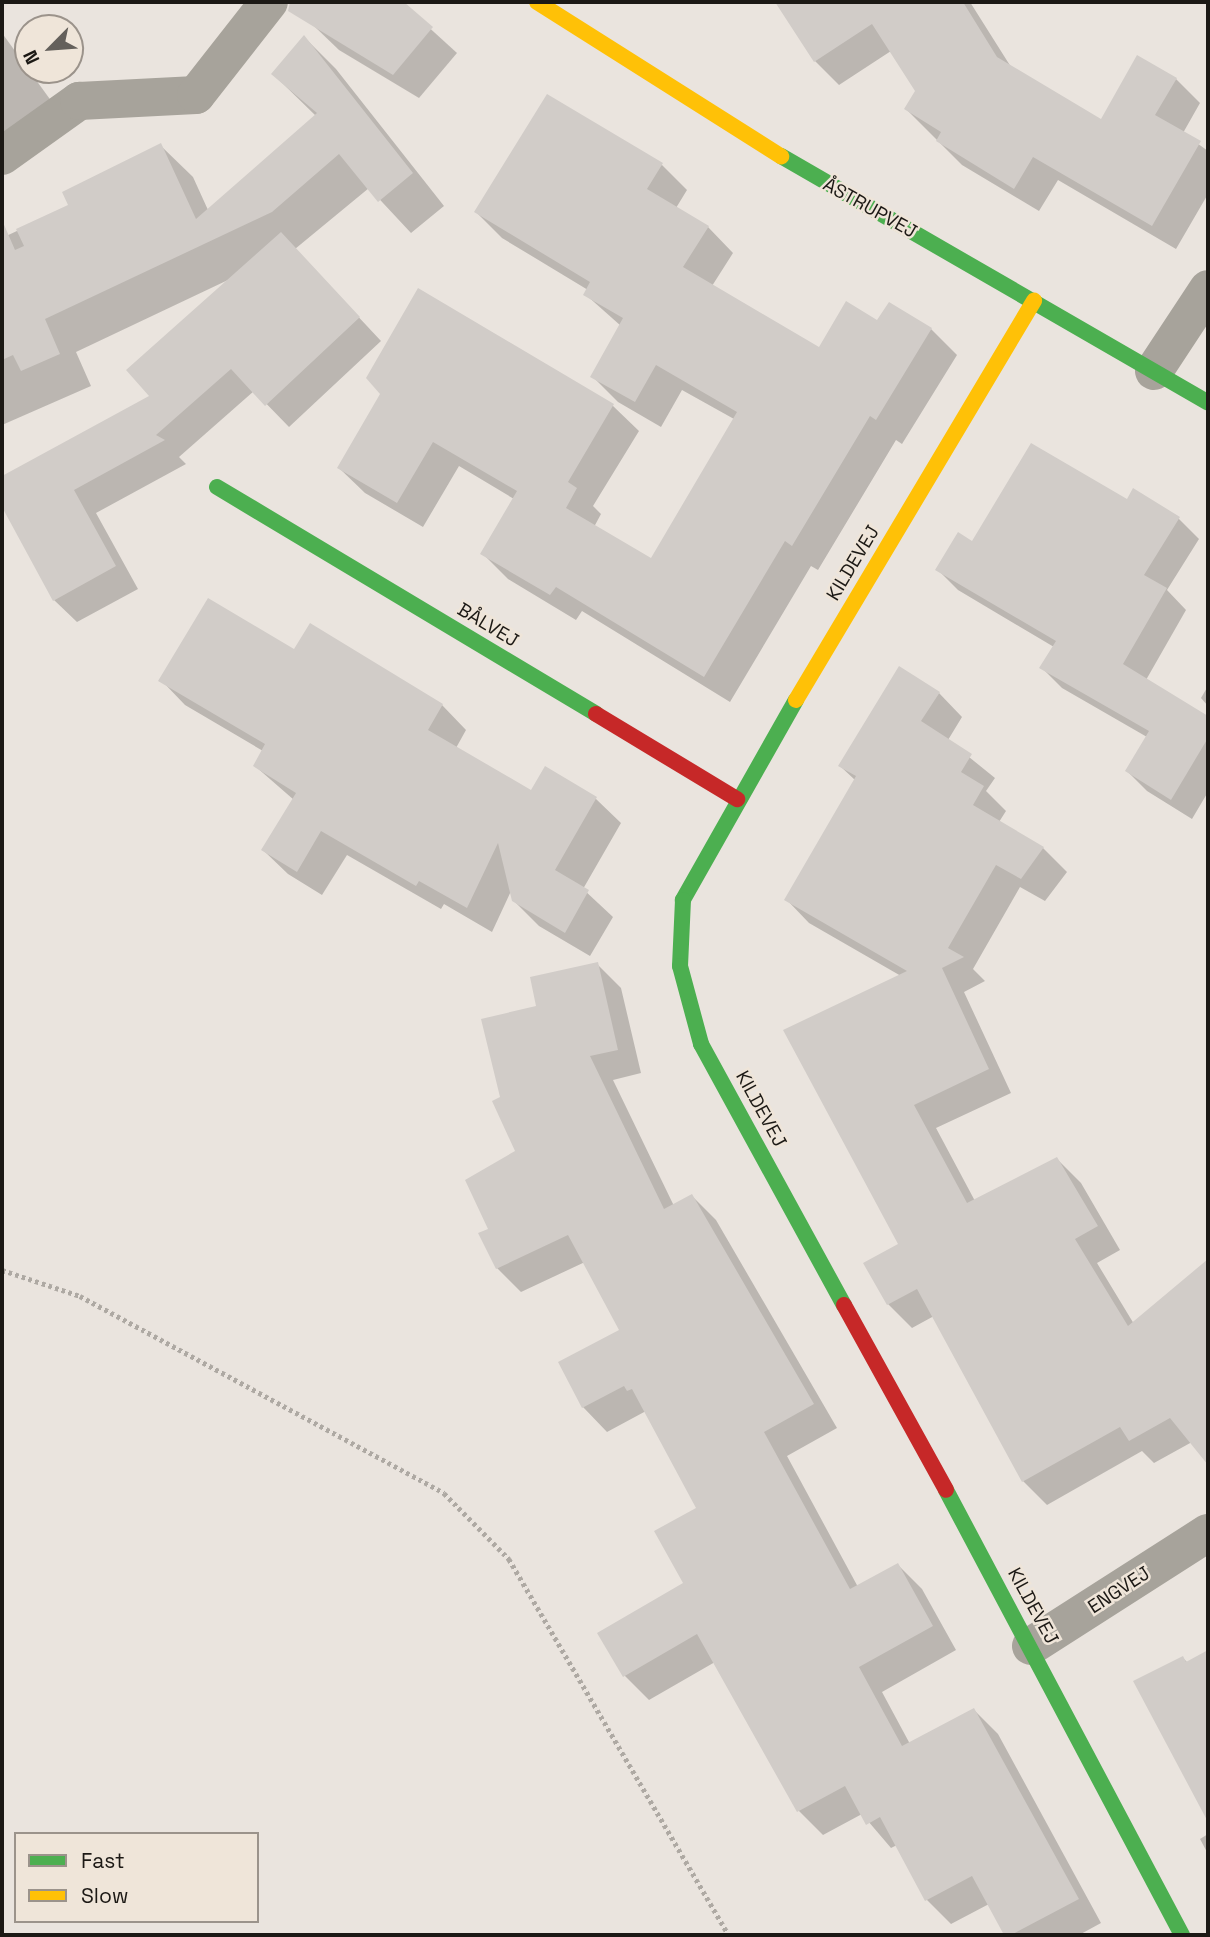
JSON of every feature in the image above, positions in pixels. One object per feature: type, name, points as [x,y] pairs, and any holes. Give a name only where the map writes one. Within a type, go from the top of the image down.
[{"type":"street","points":[[2,156],[79,101],[196,94],[269,2]]},
{"type":"street","name":"ÅSTRUPVEJ","points":[[537,2],[810,174],[1034,300],[1208,403]]},
{"type":"street","points":[[1154,371],[1208,289]]},
{"type":"street","name":"KILDEVEJ","points":[[1034,300],[737,799],[683,900],[680,966],[701,1044],[1031,1646],[1182,1935]]},
{"type":"street","name":"BÅLVEJ","points":[[217,487],[737,799]]},
{"type":"street","name":"ENGVEJ","points":[[1031,1646],[1208,1533]]},
{"type":"path","points":[[2,1270],[80,1296],[444,1493],[509,1559],[729,1935]]},
{"type":"building","points":[[290,2],[404,2],[433,27],[393,75],[288,11]]},
{"type":"building","points":[[775,2],[963,2],[997,57],[1101,119],[1137,55],[1177,78],[1155,115],[1201,141],[1152,226],[1033,157],[1014,189],[936,141],[941,132],[904,109],[915,91],[872,24],[814,62]]},
{"type":"building","points":[[304,35],[413,173],[378,202],[339,154],[272,212],[45,319],[60,354],[21,371],[13,355],[2,360],[2,220],[15,250],[24,246],[16,229],[68,205],[62,192],[161,143],[196,219],[317,113],[271,74]]},
{"type":"building","points":[[547,94],[663,163],[647,189],[709,226],[683,267],[819,347],[846,301],[877,320],[889,302],[932,328],[876,420],[870,416],[792,546],[785,541],[704,677],[556,587],[550,595],[480,554],[517,491],[433,442],[397,503],[337,468],[380,394],[366,378],[418,288],[614,404],[568,482],[577,488],[566,508],[651,558],[737,412],[656,365],[635,402],[590,377],[623,318],[583,295],[590,282],[474,212]]},
{"type":"building","points":[[281,232],[360,317],[265,406],[231,369],[156,435],[165,440],[74,490],[116,566],[53,601],[2,507],[2,476],[149,396],[126,370]]},
{"type":"building","points":[[1031,443],[1127,499],[1133,488],[1180,517],[1144,575],[1167,588],[1123,664],[1208,716],[1208,738],[1171,800],[1125,771],[1149,731],[1039,668],[1056,641],[935,570],[958,532],[972,541]]},
{"type":"building","points":[[208,598],[294,649],[310,623],[443,704],[428,730],[531,790],[545,766],[597,797],[555,870],[589,890],[565,933],[512,901],[498,843],[467,908],[419,881],[416,886],[321,831],[297,872],[261,850],[296,793],[253,766],[265,744],[158,681]]},
{"type":"building","points":[[899,666],[940,692],[921,721],[972,754],[961,772],[984,786],[973,805],[1044,847],[1021,879],[996,865],[948,948],[964,957],[942,968],[989,1069],[914,1105],[967,1203],[1057,1157],[1098,1226],[1075,1239],[1128,1326],[1208,1259],[1208,1465],[1170,1418],[1129,1441],[1120,1427],[1022,1482],[917,1289],[887,1305],[863,1263],[898,1244],[783,1030],[907,971],[784,900],[856,776],[838,766]]},
{"type":"building","points":[[598,962],[618,1050],[590,1056],[664,1209],[692,1194],[814,1404],[764,1432],[850,1589],[898,1563],[933,1626],[859,1667],[902,1746],[974,1708],[1079,1899],[1011,1935],[1004,1935],[972,1876],[925,1901],[880,1817],[866,1825],[845,1786],[797,1812],[697,1634],[623,1677],[597,1633],[683,1583],[654,1531],[696,1508],[632,1389],[627,1391],[624,1386],[582,1408],[558,1362],[619,1330],[568,1235],[496,1269],[478,1233],[488,1229],[465,1180],[515,1151],[492,1101],[500,1097],[481,1019],[536,1006],[530,977]]},
{"type":"building","points":[[1208,1650],[1208,1822],[1133,1681],[1183,1656],[1186,1662]]},
{"type":"traffic: fast","points":[[781,156],[1208,403]]},
{"type":"traffic: fast","points":[[217,487],[596,714]]},
{"type":"traffic: fast","points":[[796,700],[683,900],[680,966],[701,1044],[844,1305]]},
{"type":"traffic: fast","points":[[946,1490],[1182,1935]]},
{"type":"traffic: slow","points":[[537,2],[781,156]]},
{"type":"traffic: slow","points":[[796,700],[1034,300]]},
{"type":"traffic: jam","points":[[596,714],[737,799]]},
{"type":"traffic: jam","points":[[844,1305],[946,1490]]}]
